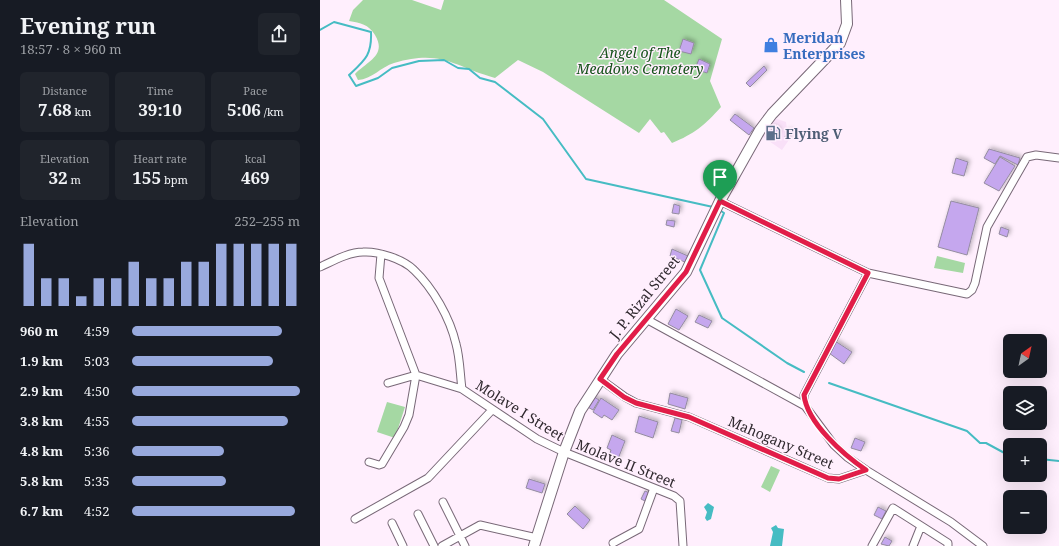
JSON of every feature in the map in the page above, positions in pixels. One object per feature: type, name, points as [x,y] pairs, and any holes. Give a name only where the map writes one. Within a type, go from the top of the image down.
[{"type":"main road","name":"J. P. Rizal Street","points":[[535,542],[564,452],[580,411],[617,354],[686,272],[720,201],[752,142],[772,114],[840,43],[844,35],[846,24],[846,0]]},
{"type":"street","points":[[720,201],[868,273],[967,294],[972,290],[975,283],[987,227],[1027,157],[1036,155],[1059,158]]},
{"type":"street","points":[[320,267],[341,257],[362,252],[381,254],[406,264],[414,270],[434,295],[451,327],[456,344],[462,389]]},
{"type":"street","points":[[369,462],[379,465],[382,464],[404,427],[416,376],[379,278],[381,254]]},
{"type":"street","points":[[805,406],[804,395],[868,273]]},
{"type":"street","points":[[646,319],[805,406],[834,445],[866,470],[951,522],[983,546]]},
{"type":"street","points":[[388,384],[416,376]]},
{"type":"street","name":"Molave I Street","points":[[416,376],[462,389],[537,439],[564,452]]},
{"type":"street","name":"Mahogany Street","points":[[600,379],[624,397],[636,403],[689,417],[828,478],[839,479],[866,470]]},
{"type":"street","points":[[355,519],[428,478],[492,410]]},
{"type":"street","name":"Molave II Street","points":[[564,452],[674,496],[680,501],[683,546]]},
{"type":"street","points":[[613,543],[639,529],[654,488]]},
{"type":"street","points":[[443,502],[465,546]]},
{"type":"street","points":[[872,546],[893,508],[948,543],[948,546]]},
{"type":"street","points":[[418,514],[434,546]]},
{"type":"street","points":[[392,523],[403,546]]},
{"type":"street","points":[[442,546],[461,537],[480,525],[535,542]]},
{"type":"street","points":[[913,546],[921,526]]},
{"type":"shaded area","points":[[774,118],[786,122],[787,129],[795,131],[782,150],[763,137]]},
{"type":"green space","name":"Angel of The Meadows Cemetery","points":[[363,0],[412,0],[441,10],[444,0],[664,0],[722,39],[710,81],[721,107],[699,128],[672,143],[664,132],[661,133],[650,119],[639,133],[543,72],[518,60],[495,78],[436,58],[424,58],[410,59],[394,63],[368,77],[358,80],[355,74],[374,57],[379,48],[375,35],[370,28],[361,23],[349,21],[353,10]]},
{"type":"green space","points":[[937,256],[965,263],[963,273],[934,268]]},
{"type":"green space","points":[[387,402],[405,407],[395,438],[377,432]]},
{"type":"green space","points":[[771,466],[780,470],[770,492],[761,487]]},
{"type":"water","points":[[708,503],[714,507],[711,519],[707,521],[705,518],[707,512],[704,507]]},
{"type":"water","points":[[776,525],[778,528],[784,529],[782,546],[770,546],[773,532],[771,528]]},
{"type":"building","points":[[683,39],[694,43],[691,54],[679,51]]},
{"type":"building","points":[[699,59],[710,64],[707,73],[695,69]]},
{"type":"building","points":[[764,66],[767,70],[750,87],[746,83]]},
{"type":"building","points":[[735,114],[754,128],[749,135],[730,120]]},
{"type":"building","name":"Flying V","points":[[773,127],[779,131],[774,139],[768,136]]},
{"type":"building","points":[[789,130],[792,133],[788,139],[785,137]]},
{"type":"building","points":[[989,149],[1020,158],[1018,165],[1000,156],[995,164],[984,158]]},
{"type":"building","points":[[1000,157],[1015,166],[999,191],[984,183]]},
{"type":"building","points":[[956,158],[968,162],[964,176],[952,173]]},
{"type":"building","points":[[951,201],[979,208],[967,255],[938,247]]},
{"type":"building","points":[[674,204],[680,206],[679,214],[672,213]]},
{"type":"building","points":[[667,220],[675,221],[674,227],[666,225]]},
{"type":"building","points":[[1001,227],[1009,230],[1007,237],[999,234]]},
{"type":"building","points":[[672,249],[688,256],[685,262],[670,256]]},
{"type":"building","points":[[676,309],[688,316],[679,330],[668,324]]},
{"type":"building","points":[[699,315],[712,321],[708,328],[695,322]]},
{"type":"building","points":[[835,341],[852,352],[844,364],[829,353]]},
{"type":"building","points":[[670,393],[688,398],[685,409],[668,404]]},
{"type":"building","points":[[593,396],[599,400],[593,410],[586,406]]},
{"type":"building","points":[[601,398],[619,410],[612,420],[604,415],[602,418],[593,412]]},
{"type":"building","points":[[639,416],[658,422],[653,438],[635,432]]},
{"type":"building","points":[[675,418],[682,420],[679,433],[671,431]]},
{"type":"building","points":[[612,435],[625,441],[618,459],[609,456],[611,450],[607,448]]},
{"type":"building","points":[[855,438],[865,442],[861,451],[851,448]]},
{"type":"building","points":[[529,479],[545,484],[542,493],[526,488]]},
{"type":"building","points":[[645,491],[652,494],[649,503],[641,499]]},
{"type":"building","points":[[575,506],[590,520],[583,529],[567,514]]},
{"type":"building","points":[[878,507],[886,511],[882,519],[874,515]]},
{"type":"building","points":[[885,537],[892,541],[889,546],[881,544]]},
{"type":"waterway","points":[[320,30],[334,22],[371,32],[369,52],[363,61],[349,75],[356,86],[378,78],[392,68],[419,61],[444,60],[458,68],[469,69],[480,78],[495,82],[543,119],[586,179],[713,207]]},
{"type":"waterway","points":[[721,211],[724,213],[700,270],[722,318],[787,363],[804,372]]},
{"type":"waterway","points":[[829,383],[967,431],[980,443],[986,443],[1003,452]]},
{"type":"waterway","points":[[1047,460],[1059,461]]},
{"type":"place","name":"Meridan Enterprises","points":[[771,45]]},
{"type":"place","name":"Flying V","points":[[773,133]]},
{"type":"route","points":[[720,201],[868,273],[804,395],[805,406],[834,445],[847,457],[866,470],[839,479],[828,478],[689,417],[664,409],[636,403],[624,397],[600,379],[617,354],[686,272],[720,201]]}]
